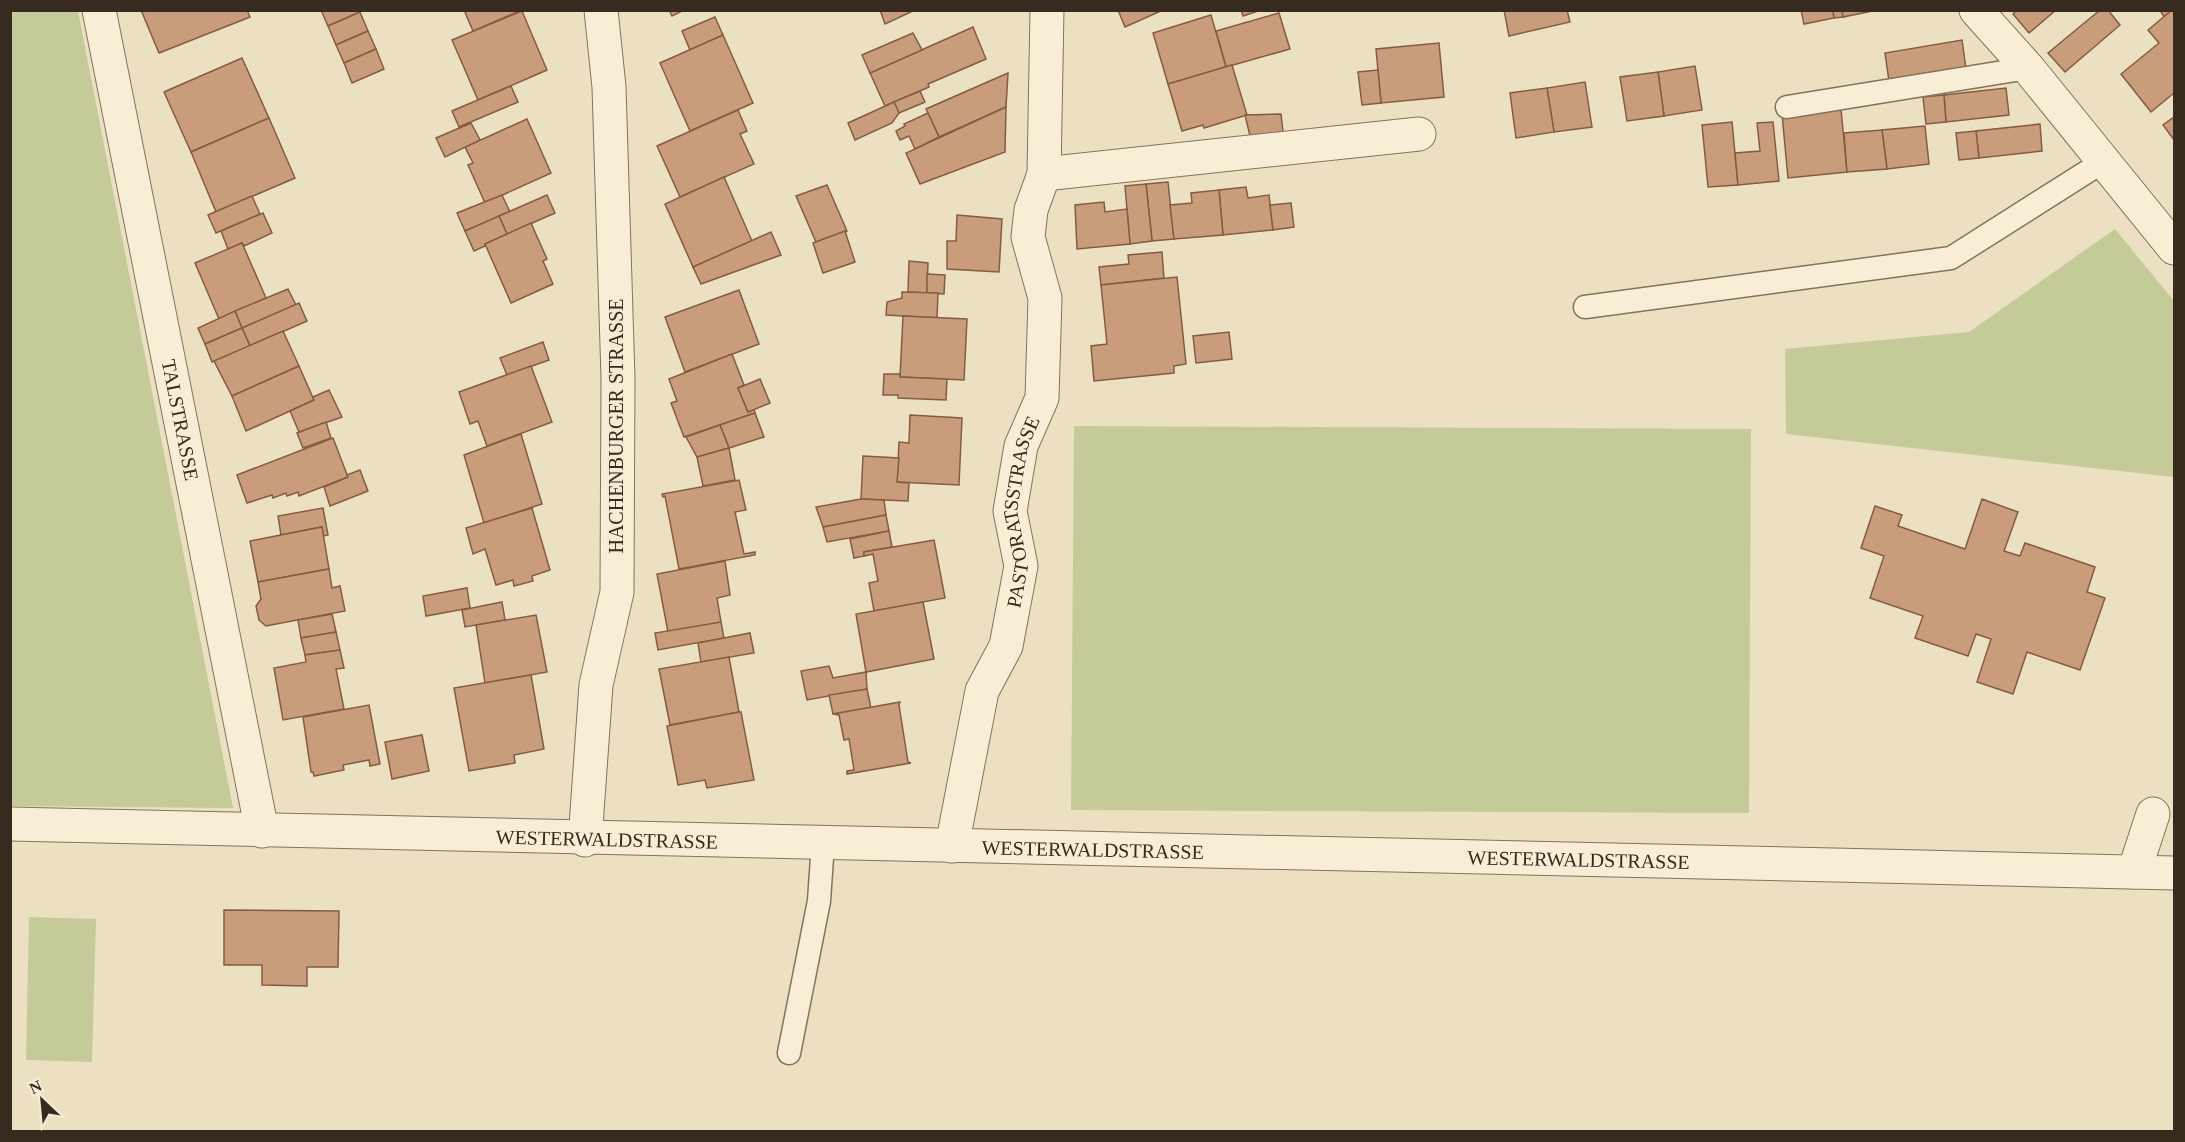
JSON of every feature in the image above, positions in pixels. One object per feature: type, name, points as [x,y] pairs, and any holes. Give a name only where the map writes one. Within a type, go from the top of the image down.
[{"type":"street","name":"TALSTRASSE","points":[[99,10],[262,831]]},
{"type":"street","name":"HACHENBURGER STRASSE","points":[[585,840],[596,685],[617,592],[618,378],[609,87],[601,10]]},
{"type":"street","name":"PASTORATSSTRASSE","points":[[952,846],[982,691],[1006,646],[1021,566],[1010,511],[1021,446],[1042,398],[1045,298],[1028,237],[1031,210],[1044,174],[1047,10]]},
{"type":"street","points":[[1976,10],[2028,68],[2175,248]]},
{"type":"street","points":[[1044,174],[1419,134]]},
{"type":"street","points":[[2134,872],[2153,814]]},
{"type":"street","name":"WESTERWALDSTRASSE","points":[[10,824],[585,840],[822,843],[2175,873]]},
{"type":"lane","points":[[1787,107],[2028,68]]},
{"type":"lane","points":[[1585,307],[1951,258],[2104,161]]},
{"type":"lane","points":[[789,1053],[819,901],[822,843]]},
{"type":"green space","points":[[11,10],[78,11],[233,808],[11,806]]},
{"type":"green space","points":[[2115,229],[2174,301],[2174,477],[1786,434],[1785,349],[1969,332]]},
{"type":"green space","points":[[1074,426],[1751,429],[1749,813],[1071,810]]},
{"type":"green space","points":[[29,917],[96,919],[92,1062],[26,1060]]},
{"type":"building","points":[[141,10],[247,10],[250,17],[159,53]]},
{"type":"building","points":[[321,10],[359,10],[360,12],[328,26]]},
{"type":"building","points":[[464,10],[522,10],[473,31]]},
{"type":"building","points":[[667,10],[684,10],[672,16]]},
{"type":"building","points":[[880,10],[915,10],[885,24]]},
{"type":"building","points":[[1118,10],[1163,10],[1125,27]]},
{"type":"building","points":[[1241,10],[1261,10],[1243,16]]},
{"type":"building","points":[[1504,10],[1567,10],[1570,22],[1509,36]]},
{"type":"building","points":[[1801,10],[1833,10],[1834,18],[1804,24]]},
{"type":"building","points":[[1833,10],[1842,10],[1843,17],[1834,18]]},
{"type":"building","points":[[1842,10],[1873,10],[1873,11],[1843,17]]},
{"type":"building","points":[[2017,10],[2056,10],[2029,33],[2013,14]]},
{"type":"building","points":[[2100,10],[2108,10],[2120,25],[2065,72],[2048,53]]},
{"type":"building","points":[[2160,10],[2172,10],[2164,17]]},
{"type":"building","points":[[2174,10],[2174,93],[2151,112],[2121,74],[2159,43],[2148,30]]},
{"type":"building","points":[[522,11],[547,70],[478,100],[452,40]]},
{"type":"building","points":[[360,12],[368,31],[336,45],[328,26]]},
{"type":"building","points":[[1279,13],[1290,49],[1226,67],[1216,31]]},
{"type":"building","points":[[1211,15],[1226,67],[1168,84],[1153,33]]},
{"type":"building","points":[[715,17],[723,35],[690,50],[682,31]]},
{"type":"building","points":[[973,27],[986,59],[928,84],[929,87],[885,106],[870,73]]},
{"type":"building","points":[[368,31],[376,49],[344,63],[336,45]]},
{"type":"building","points":[[913,33],[922,50],[870,73],[862,55]]},
{"type":"building","points":[[723,35],[753,103],[690,131],[660,63]]},
{"type":"building","points":[[1962,40],[1966,69],[1889,81],[1885,53]]},
{"type":"building","points":[[1439,43],[1444,97],[1381,103],[1376,49]]},
{"type":"building","points":[[376,49],[384,69],[352,83],[344,63]]},
{"type":"building","points":[[242,58],[269,118],[191,152],[164,92]]},
{"type":"building","points":[[1232,65],[1247,115],[1204,128],[1203,125],[1182,131],[1168,84]]},
{"type":"building","points":[[1695,66],[1702,110],[1664,116],[1658,72]]},
{"type":"building","points":[[1378,70],[1381,103],[1362,105],[1358,72]]},
{"type":"building","points":[[1658,72],[1664,116],[1627,121],[1620,77]]},
{"type":"building","points":[[1008,73],[1006,107],[939,137],[926,109]]},
{"type":"building","points":[[1585,82],[1592,127],[1554,132],[1547,88]]},
{"type":"building","points":[[511,86],[518,102],[459,127],[452,111]]},
{"type":"building","points":[[1547,88],[1554,132],[1516,138],[1510,93]]},
{"type":"building","points":[[2006,88],[2009,115],[1946,122],[1944,95]]},
{"type":"building","points":[[920,91],[925,102],[899,113],[894,102]]},
{"type":"building","points":[[1944,95],[1946,122],[1926,124],[1923,97]]},
{"type":"building","points":[[894,102],[899,113],[892,123],[855,140],[848,123]]},
{"type":"building","points":[[1006,107],[1005,152],[920,184],[906,153]]},
{"type":"building","points":[[1841,109],[1847,172],[1788,178],[1782,114]]},
{"type":"building","points":[[738,110],[747,131],[740,134],[754,164],[680,197],[657,146]]},
{"type":"building","points":[[928,113],[939,137],[915,149],[909,136],[900,140],[896,131],[905,126],[904,124]]},
{"type":"building","points":[[1281,114],[1283,132],[1250,136],[1245,115]]},
{"type":"building","points":[[2174,117],[2174,140],[2163,125]]},
{"type":"building","points":[[269,118],[295,178],[216,212],[191,152]]},
{"type":"building","points":[[527,119],[551,173],[485,203],[468,165],[473,163],[465,147]]},
{"type":"building","points":[[1732,122],[1738,185],[1708,187],[1702,125]]},
{"type":"building","points":[[1773,122],[1779,181],[1738,185],[1735,153],[1760,151],[1757,123]]},
{"type":"building","points":[[471,123],[480,140],[445,157],[436,138]]},
{"type":"building","points":[[2040,124],[2042,151],[1979,158],[1976,131]]},
{"type":"building","points":[[1925,126],[1929,164],[1887,169],[1882,130]]},
{"type":"building","points":[[1882,130],[1887,169],[1847,172],[1844,133]]},
{"type":"building","points":[[1976,131],[1979,158],[1959,160],[1956,133]]},
{"type":"building","points":[[724,177],[752,241],[693,267],[665,204]]},
{"type":"building","points":[[1168,182],[1174,239],[1152,241],[1146,184]]},
{"type":"building","points":[[1146,184],[1152,241],[1130,244],[1125,186]]},
{"type":"building","points":[[827,185],[847,231],[816,242],[796,196]]},
{"type":"building","points":[[1246,187],[1248,198],[1269,195],[1273,230],[1223,235],[1219,190]]},
{"type":"building","points":[[1219,190],[1223,235],[1174,239],[1170,205],[1192,203],[1191,193]]},
{"type":"building","points":[[502,195],[510,212],[465,231],[457,213]]},
{"type":"building","points":[[547,195],[555,213],[507,234],[499,216]]},
{"type":"building","points":[[252,196],[260,214],[216,233],[208,215]]},
{"type":"building","points":[[1104,202],[1105,212],[1127,209],[1130,244],[1077,249],[1075,205]]},
{"type":"building","points":[[1291,203],[1294,227],[1273,230],[1270,205]]},
{"type":"building","points":[[263,213],[272,233],[244,246],[242,243],[228,249],[221,231]]},
{"type":"building","points":[[957,215],[1002,219],[999,272],[947,269],[947,241],[956,241]]},
{"type":"building","points":[[499,216],[507,234],[474,251],[465,231]]},
{"type":"building","points":[[531,223],[547,259],[543,261],[553,284],[511,303],[485,244]]},
{"type":"building","points":[[845,231],[855,262],[823,273],[813,243]]},
{"type":"building","points":[[771,232],[781,255],[701,284],[693,267]]},
{"type":"building","points":[[242,243],[266,298],[219,319],[195,263]]},
{"type":"building","points":[[1162,252],[1164,278],[1101,285],[1099,267],[1129,264],[1128,255]]},
{"type":"building","points":[[909,261],[928,263],[927,293],[908,292]]},
{"type":"building","points":[[927,274],[945,275],[944,294],[927,293]]},
{"type":"building","points":[[1177,277],[1186,364],[1174,366],[1174,373],[1094,381],[1091,346],[1107,344],[1101,285]]},
{"type":"building","points":[[288,289],[296,305],[242,328],[235,311]]},
{"type":"building","points":[[739,290],[759,344],[685,372],[665,317]]},
{"type":"building","points":[[902,292],[938,293],[937,318],[886,315],[887,302],[902,298]]},
{"type":"building","points":[[299,303],[307,321],[250,346],[242,328]]},
{"type":"building","points":[[235,311],[242,328],[205,344],[198,328]]},
{"type":"building","points":[[903,316],[967,319],[964,380],[900,377]]},
{"type":"building","points":[[242,328],[250,346],[212,362],[205,344]]},
{"type":"building","points":[[283,331],[299,366],[232,396],[214,361]]},
{"type":"building","points":[[1229,332],[1232,359],[1196,363],[1193,336]]},
{"type":"building","points":[[543,342],[549,360],[507,375],[500,358]]},
{"type":"building","points":[[732,354],[744,385],[738,388],[748,412],[754,409],[755,413],[684,437],[671,403],[677,401],[669,379]]},
{"type":"building","points":[[299,366],[314,400],[246,431],[232,396]]},
{"type":"building","points":[[531,366],[552,422],[487,446],[478,421],[470,424],[459,392]]},
{"type":"building","points":[[884,374],[947,379],[946,400],[898,398],[898,395],[883,395]]},
{"type":"building","points":[[760,379],[770,403],[748,412],[738,388]]},
{"type":"building","points":[[329,390],[342,417],[299,432],[290,411]]},
{"type":"building","points":[[755,413],[764,437],[729,448],[720,425]]},
{"type":"building","points":[[910,415],[962,418],[959,485],[897,482],[899,442],[909,443]]},
{"type":"building","points":[[326,422],[331,438],[303,448],[297,433]]},
{"type":"building","points":[[720,425],[729,448],[697,457],[686,437]]},
{"type":"building","points":[[521,434],[542,504],[484,523],[464,455]]},
{"type":"building","points":[[333,438],[348,477],[299,496],[298,492],[287,496],[286,493],[247,503],[237,475]]},
{"type":"building","points":[[729,448],[735,480],[703,486],[697,457]]},
{"type":"building","points":[[863,456],[899,458],[897,482],[909,483],[908,501],[861,499]]},
{"type":"building","points":[[360,470],[368,491],[330,506],[324,487]]},
{"type":"building","points":[[739,480],[746,510],[735,512],[744,554],[755,552],[755,555],[679,569],[665,496],[663,497],[662,494]]},
{"type":"building","points":[[861,499],[884,500],[886,515],[823,527],[816,507]]},
{"type":"building","points":[[1982,499],[2018,512],[2004,551],[2020,556],[2025,543],[2095,567],[2087,592],[2105,598],[2080,670],[2027,652],[2013,694],[1977,682],[1991,639],[1976,634],[1968,656],[1915,638],[1923,616],[1870,598],[1884,556],[1861,548],[1875,506],[1902,515],[1898,526],[1965,549]]},
{"type":"building","points":[[323,508],[328,535],[323,536],[322,527],[281,535],[278,516]]},
{"type":"building","points":[[532,508],[550,570],[532,576],[533,581],[514,586],[513,580],[496,585],[485,549],[473,554],[466,528]]},
{"type":"building","points":[[886,515],[889,531],[827,542],[823,527]]},
{"type":"building","points":[[322,527],[329,569],[258,582],[250,541]]},
{"type":"building","points":[[889,531],[892,547],[864,552],[864,556],[854,558],[850,539]]},
{"type":"building","points":[[934,540],[945,598],[874,611],[869,583],[878,581],[873,554],[864,556],[864,552]]},
{"type":"building","points":[[725,561],[730,595],[717,598],[721,622],[668,632],[657,574]]},
{"type":"building","points":[[329,569],[332,588],[340,586],[345,611],[266,626],[259,620],[256,606],[261,599],[258,582]]},
{"type":"building","points":[[467,588],[470,608],[426,616],[423,596]]},
{"type":"building","points":[[502,602],[505,620],[465,627],[462,610]]},
{"type":"building","points":[[923,602],[934,659],[866,672],[856,614]]},
{"type":"building","points":[[332,614],[336,632],[301,638],[298,620]]},
{"type":"building","points":[[536,615],[547,672],[485,683],[476,625]]},
{"type":"building","points":[[721,622],[724,638],[658,650],[655,633]]},
{"type":"building","points":[[336,632],[340,650],[305,655],[301,638]]},
{"type":"building","points":[[750,633],[754,653],[701,662],[698,643]]},
{"type":"building","points":[[340,650],[344,668],[336,669],[344,709],[283,720],[274,668],[306,662],[305,655]]},
{"type":"building","points":[[729,657],[739,712],[670,725],[659,669]]},
{"type":"building","points":[[829,666],[833,678],[866,672],[867,689],[807,700],[801,671]]},
{"type":"building","points":[[531,675],[544,749],[514,755],[515,763],[469,771],[454,688]]},
{"type":"building","points":[[867,689],[871,708],[833,714],[829,695]]},
{"type":"building","points":[[900,702],[908,762],[911,763],[847,774],[847,771],[854,770],[849,739],[844,740],[839,715],[833,714]]},
{"type":"building","points":[[369,705],[380,764],[370,766],[369,760],[343,765],[344,770],[314,776],[311,772],[303,717]]},
{"type":"building","points":[[741,712],[754,780],[707,788],[705,780],[678,785],[667,726]]},
{"type":"building","points":[[422,735],[429,771],[392,779],[385,742]]},
{"type":"building","points":[[224,910],[339,911],[338,967],[307,967],[307,986],[262,985],[262,965],[224,965]]}]
